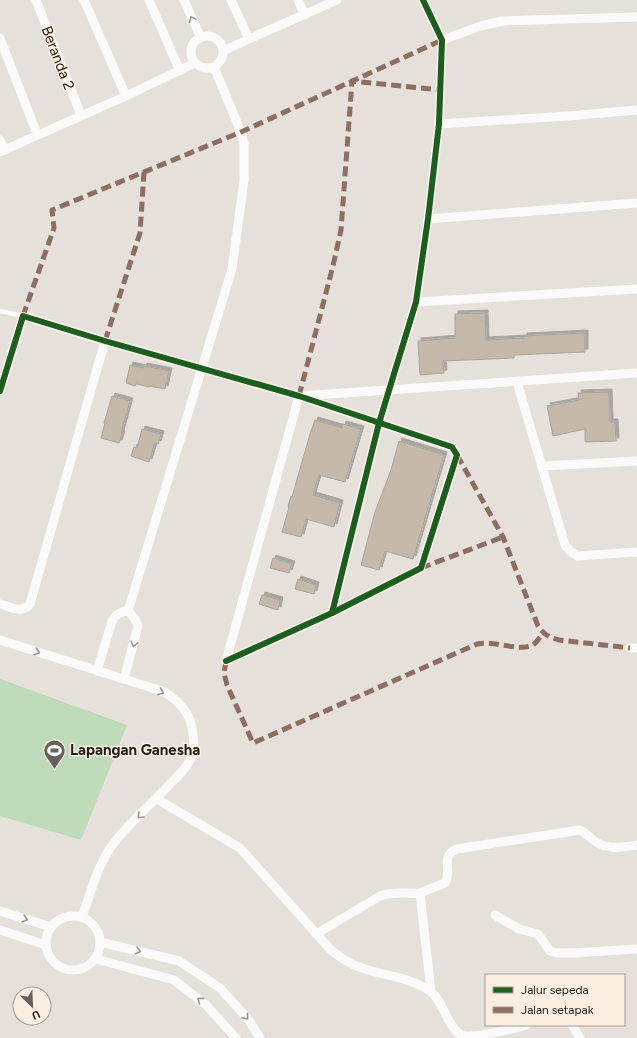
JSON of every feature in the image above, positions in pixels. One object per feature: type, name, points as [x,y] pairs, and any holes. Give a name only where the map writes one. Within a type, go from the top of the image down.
[{"type":"street","name":"Beranda 2","points":[[36,0],[81,115]]},
{"type":"street","points":[[84,0],[126,96]]},
{"type":"street","points":[[149,0],[180,71]]},
{"type":"street","points":[[184,0],[201,38]]},
{"type":"street","points":[[231,0],[249,39]]},
{"type":"street","points":[[298,0],[305,15]]},
{"type":"street","points":[[223,51],[337,0]]},
{"type":"street","points":[[332,613],[379,423],[416,302],[428,219],[439,124],[442,40],[423,0]]},
{"type":"street","points":[[442,40],[502,20],[637,18]]},
{"type":"street","points":[[210,37],[215,39],[222,46],[223,51],[221,60],[214,67],[204,68],[195,63],[192,49],[193,45],[201,38],[210,37]]},
{"type":"street","points":[[0,38],[37,134]]},
{"type":"street","points":[[0,140],[2,150],[126,96],[195,63]]},
{"type":"street","points":[[128,612],[232,269],[244,180],[244,144],[241,132],[214,67]]},
{"type":"street","points":[[439,124],[637,110]]},
{"type":"street","points":[[428,219],[637,203]]},
{"type":"street","points":[[416,302],[637,289]]},
{"type":"street","points":[[0,391],[23,316],[105,342],[299,396],[452,447],[457,455],[421,568],[332,613],[226,661],[299,396]]},
{"type":"street","points":[[0,604],[21,610],[27,608],[30,604],[105,342]]},
{"type":"street","points":[[299,396],[637,373]]},
{"type":"street","points":[[517,382],[565,545],[571,552],[578,556],[637,552]]},
{"type":"street","points":[[542,466],[637,461]]},
{"type":"street","points":[[98,671],[112,621],[116,615],[122,612],[128,612],[135,619],[138,626],[124,679]]},
{"type":"street","points":[[0,640],[162,692],[174,698],[183,707],[191,722],[194,737],[193,751],[190,760],[183,771],[111,847],[104,859],[82,917]]},
{"type":"street","points":[[157,799],[240,848],[316,934],[341,958],[352,964],[418,984],[431,992],[438,1000],[455,1031],[463,1036],[474,1037],[523,1026]]},
{"type":"street","points":[[316,934],[380,896],[392,892],[401,894],[420,893],[445,883],[448,874],[447,856],[449,853],[457,849],[580,830],[587,833],[602,846],[615,848],[637,845]]},
{"type":"street","points":[[420,893],[431,992]]},
{"type":"street","points":[[0,912],[51,927]]},
{"type":"street","points":[[495,915],[520,929],[538,934],[550,951],[557,953],[637,949]]},
{"type":"street","points":[[70,916],[82,917],[91,923],[98,931],[100,942],[96,958],[88,966],[77,970],[66,970],[56,964],[48,956],[46,945],[51,927],[59,920],[70,916]]},
{"type":"street","points":[[0,930],[46,945]]},
{"type":"street","points":[[100,942],[180,961],[220,988],[248,1019],[260,1038]]},
{"type":"street","points":[[96,958],[174,980],[206,1005],[236,1038]]},
{"type":"street","points":[[573,1026],[580,1038]]},
{"type":"lane","points":[[0,312],[23,316]]},
{"type":"green space","name":"Lapangan Ganesha","points":[[0,679],[127,725],[81,840],[0,816]]},
{"type":"building","points":[[485,313],[486,340],[524,338],[524,336],[585,333],[585,352],[514,355],[514,358],[443,361],[444,373],[420,375],[418,341],[455,338],[455,314]]},
{"type":"building","points":[[130,365],[169,371],[165,389],[136,384],[135,386],[126,383]]},
{"type":"building","points":[[609,392],[610,422],[615,422],[616,441],[585,442],[585,429],[553,436],[547,406],[579,400],[578,393]]},
{"type":"building","points":[[112,396],[130,401],[119,443],[101,438]]},
{"type":"building","points":[[315,420],[342,428],[343,424],[361,429],[345,482],[319,475],[313,495],[340,503],[334,527],[306,519],[301,537],[282,532],[288,506]]},
{"type":"building","points":[[142,429],[161,434],[158,444],[155,443],[149,462],[131,456],[134,447],[137,448]]},
{"type":"building","points":[[399,441],[444,455],[413,559],[385,551],[379,570],[361,565],[375,512],[391,470]]},
{"type":"building","points":[[273,558],[292,564],[289,573],[270,568]]},
{"type":"building","points":[[298,579],[316,585],[314,594],[295,589]]},
{"type":"building","points":[[262,595],[280,600],[278,610],[259,604]]},
{"type":"marked path","points":[[23,316],[54,228],[52,210],[241,132],[442,40]]},
{"type":"marked path","points":[[299,396],[341,230],[352,81],[440,90]]},
{"type":"marked path","points":[[105,341],[140,233],[144,172]]},
{"type":"marked path","points":[[457,455],[503,537],[538,626],[542,632],[559,640],[630,648]]},
{"type":"marked path","points":[[421,568],[503,537]]},
{"type":"marked path","points":[[226,661],[224,673],[227,685],[253,743],[477,644],[490,643],[514,647],[527,647],[533,645],[543,633]]},
{"type":"cycle path","points":[[332,613],[379,423],[416,302],[428,219],[439,124],[442,40],[423,0]]},
{"type":"cycle path","points":[[0,391],[23,316],[299,396],[452,447],[457,455],[421,568],[332,613],[226,661]]},
{"type":"place","name":"Lapangan Ganesha","points":[[54,770]]}]
